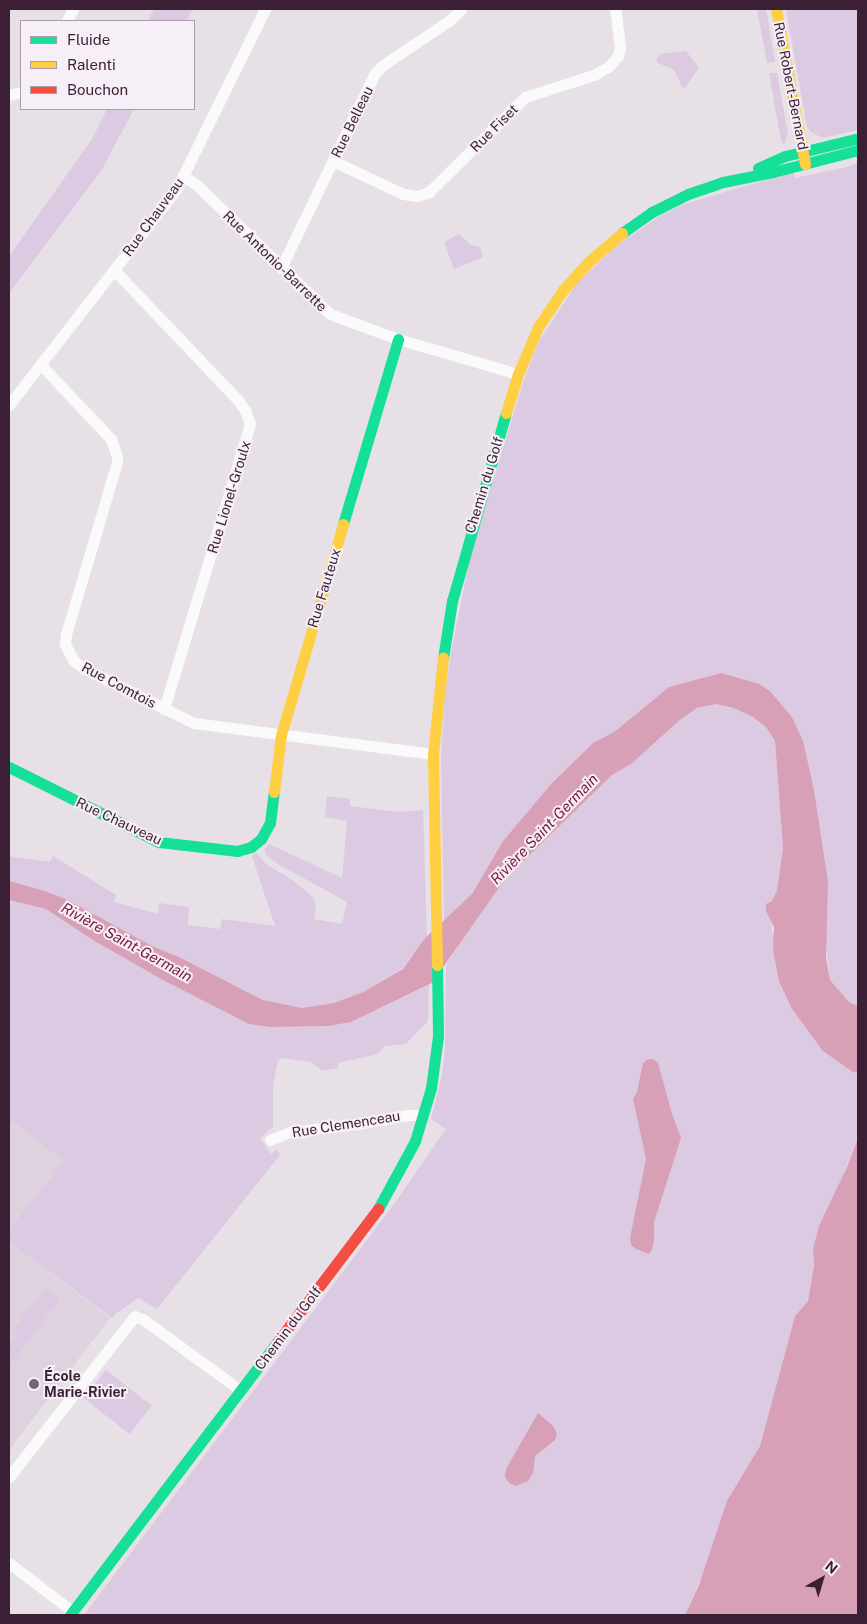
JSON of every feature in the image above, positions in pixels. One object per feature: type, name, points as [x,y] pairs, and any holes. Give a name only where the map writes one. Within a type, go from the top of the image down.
[{"type":"street","name":"Rue Chauveau","points":[[9,406],[176,190],[265,9]]},
{"type":"street","name":"Rue Belleau","points":[[281,268],[352,118],[379,68],[450,20],[462,9]]},
{"type":"street","name":"Rue Fiset","points":[[333,161],[403,194],[417,196],[429,192],[525,97],[594,75],[608,67],[618,56],[620,47],[615,9]]},
{"type":"street","name":"Rue Robert-Bernard","points":[[776,9],[804,158]]},
{"type":"street","points":[[804,158],[858,139]]},
{"type":"street","points":[[804,158],[858,150]]},
{"type":"street","name":"Chemin du Golf","points":[[72,1614],[386,1196],[409,1155],[434,1077],[438,1010],[433,754],[438,691],[452,601],[468,540],[518,374],[532,339],[571,280],[595,255],[627,228],[652,212],[688,194],[736,178],[773,172],[804,158]]},
{"type":"street","name":"Rue Antonio-Barrette","points":[[184,176],[199,187],[330,314],[348,323],[398,340],[518,374]]},
{"type":"street","name":"Rue Lionel-Groulx","points":[[114,271],[238,400],[248,416],[250,424],[164,709]]},
{"type":"street","name":"Rue Fauteux","points":[[262,839],[270,823],[281,734],[398,340]]},
{"type":"street","name":"Rue Comtois","points":[[41,365],[111,439],[117,456],[117,462],[67,629],[65,644],[73,660],[83,668],[198,724],[433,754]]},
{"type":"street","name":"Rue Chauveau","points":[[9,768],[159,842],[237,851],[251,847],[262,839]]},
{"type":"street","name":"Rue Clemenceau","points":[[270,1140],[290,1132],[357,1124],[407,1114],[423,1115]]},
{"type":"street","points":[[9,1477],[132,1318],[138,1316],[144,1320],[240,1390]]},
{"type":"street","points":[[9,1563],[72,1614]]},
{"type":"shaded area","points":[[154,9],[193,9],[187,20],[148,20]]},
{"type":"shaded area","points":[[757,9],[766,9],[775,61],[772,62],[767,63]]},
{"type":"shaded area","points":[[786,9],[858,9],[858,130],[823,138],[811,132],[807,127]]},
{"type":"shaded area","points":[[686,51],[699,68],[685,88],[682,87],[674,70],[656,62],[659,54]]},
{"type":"shaded area","points":[[769,73],[777,73],[788,134],[784,145],[781,141]]},
{"type":"shaded area","points":[[106,110],[133,110],[101,171],[9,293],[9,256],[92,139]]},
{"type":"shaded area","points":[[858,162],[858,1006],[849,1002],[830,980],[825,935],[828,881],[814,790],[792,717],[770,691],[721,673],[669,687],[614,732],[593,743],[552,783],[503,841],[472,894],[444,922],[441,758],[445,693],[451,653],[470,558],[522,386],[538,343],[577,283],[617,245],[660,216],[682,205],[793,173],[795,178],[851,166]]},
{"type":"shaded area","points":[[459,234],[471,245],[480,247],[483,257],[454,269],[444,242]]},
{"type":"shaded area","points":[[716,704],[735,708],[753,717],[766,727],[775,741],[783,848],[777,890],[772,901],[772,932],[853,1072],[858,1073],[858,1138],[813,1249],[814,1266],[808,1301],[795,1316],[760,1446],[685,1615],[84,1615],[392,1207],[446,1129],[431,1119],[442,1076],[445,1050],[446,965],[470,927],[505,879],[612,775],[631,764],[680,720],[697,708]]},
{"type":"shaded area","points":[[327,796],[350,799],[350,806],[399,812],[423,810],[427,936],[402,969],[363,992],[334,1003],[302,1008],[263,1000],[179,957],[152,946],[68,900],[45,891],[9,881],[9,856],[49,862],[53,856],[116,895],[114,902],[158,914],[159,903],[189,907],[188,925],[220,929],[222,919],[275,926],[252,856],[257,853],[266,864],[294,881],[313,897],[316,906],[314,919],[342,924],[347,902],[276,863],[267,856],[264,849],[269,844],[342,878],[347,821],[325,817]]},
{"type":"shaded area","points":[[9,900],[46,909],[233,1016],[271,1027],[329,1026],[351,1022],[429,985],[428,1021],[406,1044],[385,1046],[378,1054],[338,1063],[338,1068],[322,1071],[311,1062],[281,1058],[278,1061],[273,1085],[273,1127],[260,1138],[271,1154],[277,1149],[280,1155],[157,1309],[138,1298],[117,1312],[112,1318],[9,1242],[9,1229],[64,1161],[13,1121],[9,1125]]},
{"type":"shaded area","points":[[9,1117],[64,1161],[9,1229]]},
{"type":"shaded area","name":"École Marie-Rivier","points":[[9,1242],[110,1318],[9,1450]]},
{"type":"shaded area","points":[[45,1288],[60,1299],[9,1366],[9,1343],[11,1344],[18,1334],[13,1330]]},
{"type":"shaded area","points":[[106,1370],[152,1406],[130,1434],[84,1398]]},
{"type":"water","name":"Rivière Saint-Germain","points":[[721,673],[759,684],[770,691],[792,717],[803,741],[814,790],[828,881],[826,957],[830,980],[849,1002],[858,1006],[858,1073],[853,1072],[823,1051],[792,1009],[779,981],[773,950],[774,927],[766,911],[766,904],[772,901],[777,890],[783,848],[775,741],[766,727],[753,717],[734,708],[716,704],[697,708],[680,720],[631,764],[612,775],[505,879],[432,983],[351,1022],[329,1026],[271,1027],[249,1024],[163,980],[93,940],[46,909],[9,900],[9,881],[45,891],[68,900],[152,946],[179,957],[263,1000],[302,1008],[334,1003],[363,992],[403,969],[425,938],[472,894],[503,841],[552,783],[593,743],[614,732],[669,687]]},
{"type":"water","points":[[648,1059],[653,1059],[658,1063],[672,1114],[681,1138],[654,1222],[654,1239],[652,1250],[649,1254],[631,1245],[630,1238],[646,1159],[633,1099],[637,1092],[643,1063]]},
{"type":"water","points":[[858,1138],[858,1615],[685,1615],[699,1585],[727,1501],[760,1446],[795,1316],[808,1301],[814,1266],[813,1249],[819,1226],[847,1167]]},
{"type":"water","points":[[538,1413],[553,1426],[557,1434],[555,1440],[535,1456],[533,1473],[528,1481],[516,1486],[509,1483],[505,1477],[506,1469]]},
{"type":"traffic: fast","points":[[758,168],[785,156],[856,139]]},
{"type":"traffic: fast","points":[[622,233],[652,212],[688,194],[723,182],[773,172],[858,150]]},
{"type":"traffic: fast","points":[[343,524],[398,339]]},
{"type":"traffic: fast","points":[[443,658],[452,601],[506,413]]},
{"type":"traffic: fast","points":[[9,767],[159,842],[237,851],[251,847],[261,839],[270,823],[274,792]]},
{"type":"traffic: fast","points":[[378,1209],[415,1141],[431,1088],[438,1036],[437,965]]},
{"type":"traffic: fast","points":[[70,1615],[278,1341]]},
{"type":"traffic: slow","points":[[776,9],[805,164]]},
{"type":"traffic: slow","points":[[506,413],[518,374],[538,327],[563,290],[587,263],[622,233]]},
{"type":"traffic: slow","points":[[274,792],[281,735],[343,524]]},
{"type":"traffic: slow","points":[[437,965],[433,754],[443,658]]},
{"type":"traffic: jam","points":[[278,1341],[378,1209]]},
{"type":"place","name":"École Marie-Rivier","points":[[34,1384]]}]
